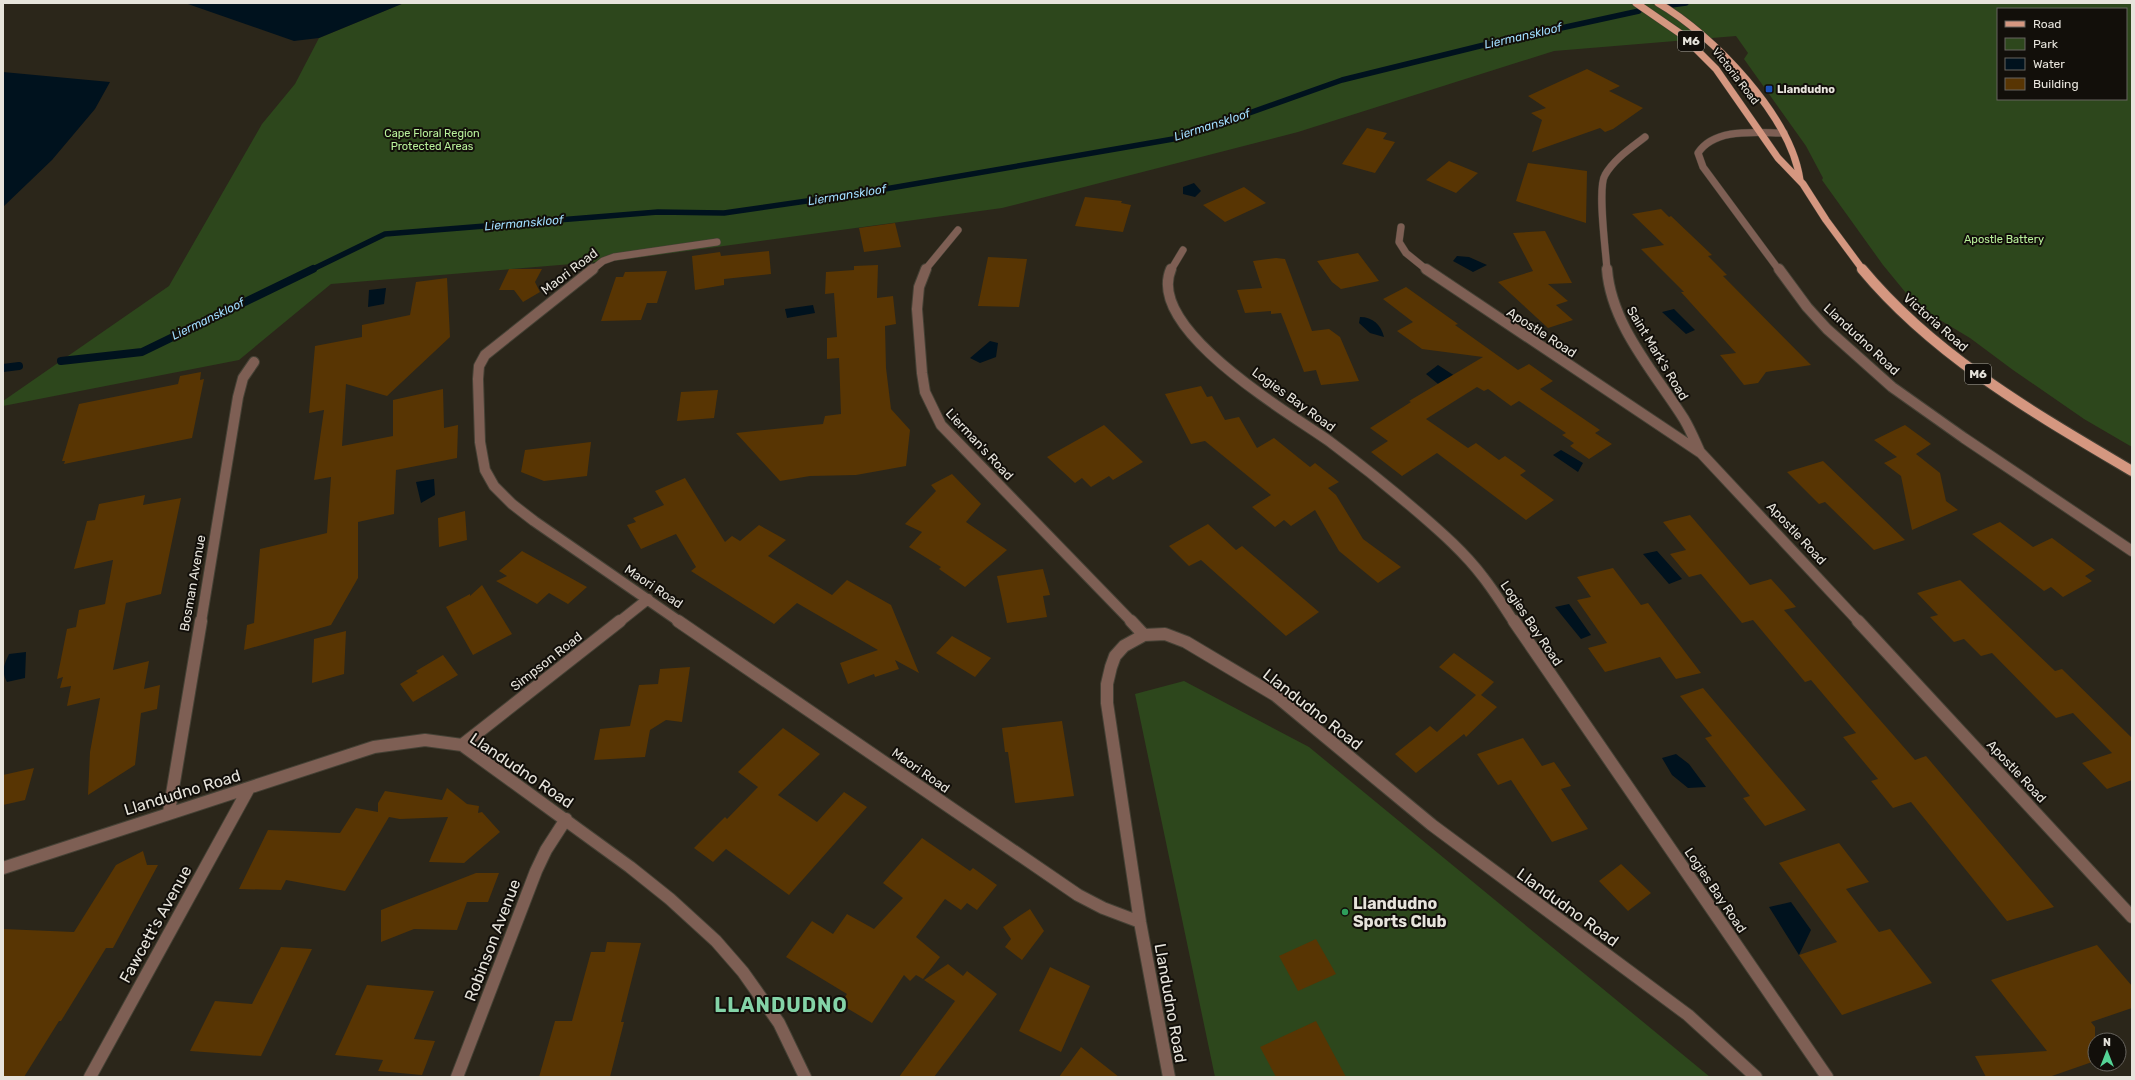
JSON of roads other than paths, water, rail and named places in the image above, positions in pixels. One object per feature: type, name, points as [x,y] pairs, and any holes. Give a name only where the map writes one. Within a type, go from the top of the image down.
[{"type":"main road","name":"Victoria Road","points":[[1636,3],[1665,20],[1696,46],[1720,71],[1777,156],[1800,180],[1826,220],[1870,278],[1911,319],[1967,366],[2014,399],[2132,471]]},
{"type":"main road","name":"Victoria Road","points":[[1658,3],[1696,28],[1726,55],[1739,70],[1784,133],[1795,155],[1799,167],[1800,180]]},
{"type":"street","name":"Llandudno Road","points":[[1784,133],[1726,136],[1710,140],[1699,148],[1699,159],[1807,307],[1825,329],[1874,372],[1936,420],[2132,551]]},
{"type":"street","name":"Saint Mark's Road","points":[[1646,137],[1618,159],[1604,176],[1602,198],[1608,286],[1617,311],[1630,337],[1685,422],[1701,452]]},
{"type":"street","name":"Apostle Road","points":[[1400,227],[1399,242],[1406,253],[1438,279],[1701,452],[1825,583],[2132,917]]},
{"type":"street","name":"Lierman's Road","points":[[958,230],[927,266],[919,287],[917,309],[922,373],[925,392],[932,410],[941,425],[1144,635]]},
{"type":"street","name":"Maori Road","points":[[717,242],[644,252],[614,257],[603,261],[485,355],[478,369],[480,435],[485,469],[489,479],[499,492],[565,543],[648,598],[1078,895],[1103,908],[1140,922]]},
{"type":"street","name":"Logies Bay Road","points":[[1183,250],[1169,269],[1167,287],[1169,301],[1179,320],[1194,340],[1226,367],[1348,455],[1454,544],[1483,576],[1828,1077]]},
{"type":"street","name":"Bosman Avenue","points":[[169,812],[238,397],[243,378],[254,362]]},
{"type":"street","name":"Simpson Road","points":[[462,745],[648,598]]},
{"type":"street","name":"Llandudno Road","points":[[1169,1077],[1140,922],[1109,722],[1107,684],[1115,656],[1124,646],[1144,635],[1165,634],[1186,642],[1275,695],[1432,825],[1531,901],[1688,1015],[1756,1077]]},
{"type":"street","name":"Llandudno Road","points":[[3,868],[169,812],[249,788],[374,747],[425,740],[462,745],[566,819],[670,899],[716,941],[743,972],[779,1023],[805,1077]]},
{"type":"street","name":"Fawcett's Avenue","points":[[90,1077],[249,788]]},
{"type":"street","name":"Robinson Avenue","points":[[457,1077],[536,871],[546,850],[566,819]]},
{"type":"water","points":[[185,3],[404,3],[319,38],[294,41]]},
{"type":"water","points":[[3,72],[110,82],[95,109],[52,160],[3,207]]},
{"type":"water","points":[[1194,183],[1201,191],[1195,197],[1183,194],[1183,187]]},
{"type":"water","points":[[1457,256],[1469,257],[1487,265],[1473,272],[1453,261]]},
{"type":"water","points":[[386,288],[384,304],[368,307],[369,290]]},
{"type":"water","points":[[813,305],[815,313],[787,318],[785,309]]},
{"type":"water","points":[[1674,309],[1695,330],[1686,334],[1662,312]]},
{"type":"water","points":[[1360,317],[1369,318],[1376,322],[1379,325],[1384,337],[1370,333],[1359,323]]},
{"type":"water","points":[[990,341],[998,343],[996,357],[980,363],[970,358]]},
{"type":"water","points":[[1438,365],[1458,378],[1443,388],[1426,374]]},
{"type":"water","points":[[1561,450],[1583,463],[1578,472],[1553,455]]},
{"type":"water","points":[[434,479],[435,495],[421,503],[416,482]]},
{"type":"water","points":[[1657,551],[1682,579],[1669,584],[1643,554]]},
{"type":"water","points":[[1569,604],[1591,635],[1581,639],[1555,607]]},
{"type":"water","points":[[26,652],[25,678],[7,682],[4,675],[4,668],[9,654]]},
{"type":"water","points":[[1676,754],[1689,764],[1706,787],[1688,788],[1672,775],[1662,758]]},
{"type":"water","points":[[1791,902],[1811,930],[1799,955],[1769,907]]},
{"type":"waterway","name":"Liermanskloof","points":[[1671,5],[1686,3]]},
{"type":"waterway","name":"Liermanskloof","points":[[311,270],[385,234],[658,212],[724,213],[862,193],[1179,138],[1342,80],[1488,44],[1639,11]]},
{"type":"waterway","name":"Liermanskloof","points":[[61,361],[142,352],[313,269]]},
{"type":"waterway","name":"Liermanskloof","points":[[3,368],[19,366]]},
{"type":"place","name":"Llandudno","points":[[1769,89]]},
{"type":"place","name":"Llandudno Sports Club","points":[[1345,912]]},
{"type":"district","name":"LLANDUDNO","points":[[781,1005]]},
{"type":"park label","name":"Cape Floral Region Protected Areas","points":[[432,139]]},
{"type":"park label","name":"Apostle Battery","points":[[2004,239]]}]
